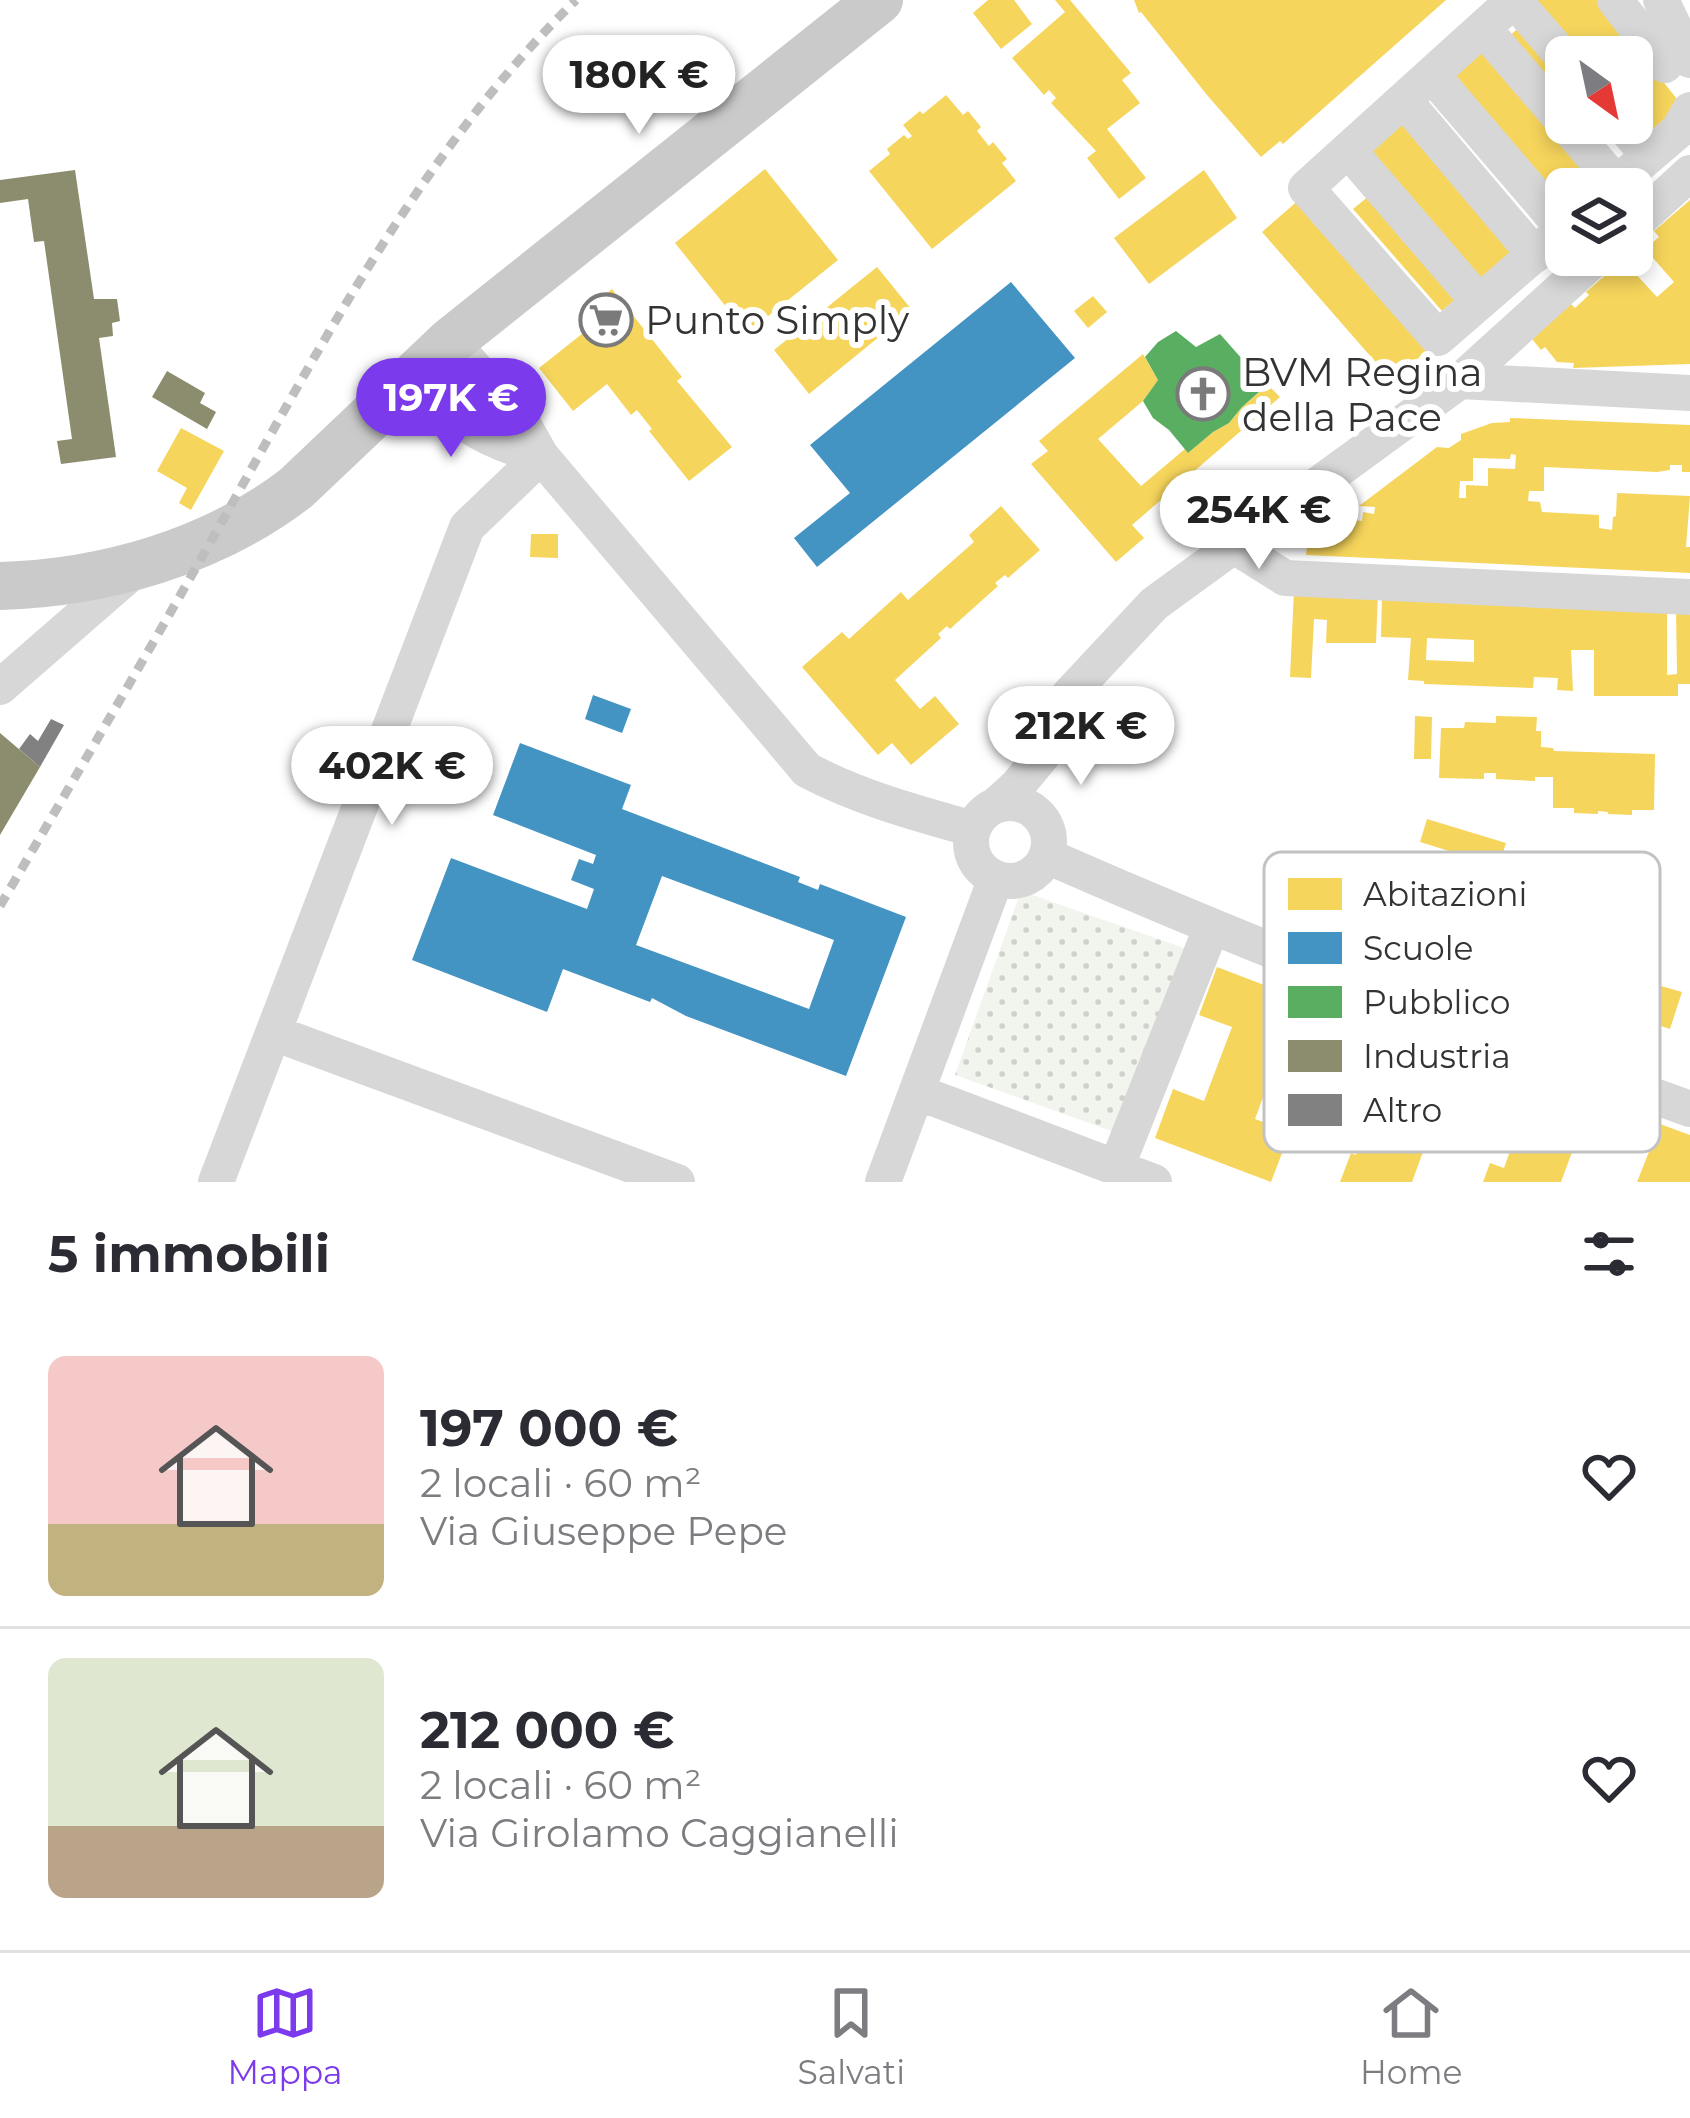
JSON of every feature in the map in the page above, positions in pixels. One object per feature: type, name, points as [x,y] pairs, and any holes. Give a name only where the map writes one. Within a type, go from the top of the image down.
[{"type":"main road","points":[[0,586],[81,579],[142,564],[213,537],[276,503],[451,341],[879,0]]},
{"type":"street","points":[[1545,36],[1514,0],[1306,188],[1438,338],[1545,246]]},
{"type":"street","points":[[1616,0],[1677,62]]},
{"type":"street","points":[[1661,0],[1677,62]]},
{"type":"street","points":[[1484,29],[1598,168]]},
{"type":"street","points":[[1432,75],[1545,205]]},
{"type":"street","points":[[1404,100],[1535,255]]},
{"type":"street","points":[[1633,168],[1678,131],[1690,110]]},
{"type":"street","points":[[1639,144],[1648,155]]},
{"type":"street","points":[[1349,152],[1479,302]]},
{"type":"street","points":[[1653,207],[1690,173]]},
{"type":"street","points":[[1042,756],[1046,840],[1039,869],[1023,879],[996,878],[974,858],[970,842],[984,817],[1042,756],[1068,696],[1154,604],[1460,381],[1577,276]]},
{"type":"street","points":[[451,341],[807,770],[879,802],[984,817],[1018,803],[1036,812],[1046,840],[1212,926],[1264,947]]},
{"type":"street","points":[[414,375],[473,431],[502,446],[542,456]]},
{"type":"street","points":[[1460,381],[1690,393]]},
{"type":"street","points":[[216,1182],[466,527],[542,456]]},
{"type":"street","points":[[1234,546],[1285,578],[1690,597]]},
{"type":"street","points":[[0,687],[142,564]]},
{"type":"street","points":[[884,1182],[996,878]]},
{"type":"street","points":[[1116,1168],[1212,926]]},
{"type":"street","points":[[274,1033],[665,1180]]},
{"type":"street","points":[[917,1092],[1154,1182]]},
{"type":"street","points":[[1660,1098],[1690,1109]]},
{"type":"shaded area","points":[[1021,891],[1184,948],[1117,1133],[955,1075]]},
{"type":"building: Abitazioni","points":[[988,0],[1014,0],[1032,24],[1001,49],[973,13]]},
{"type":"building: Abitazioni","points":[[1055,0],[1070,0],[1131,73],[1122,80],[1140,103],[1107,129],[1146,178],[1119,199],[1087,158],[1096,151],[1051,103],[1056,98],[1049,90],[1044,95],[1012,58],[1065,12]]},
{"type":"building: Abitazioni","points":[[1134,0],[1446,0],[1283,144],[1280,141],[1261,157],[1139,13]]},
{"type":"building: Abitazioni","points":[[1533,0],[1598,0],[1627,36],[1561,36]]},
{"type":"building: Abitazioni","points":[[1523,24],[1545,49],[1545,81],[1507,38]]},
{"type":"building: Abitazioni","points":[[1487,43],[1545,113],[1545,144],[1571,144],[1590,168],[1545,168],[1545,181],[1448,77]]},
{"type":"building: Abitazioni","points":[[1653,69],[1681,104],[1653,129]]},
{"type":"building: Abitazioni","points":[[946,95],[963,115],[968,111],[989,146],[993,142],[1007,159],[1002,163],[1016,181],[932,249],[869,171],[904,135],[912,136],[903,125]]},
{"type":"building: Abitazioni","points":[[1404,116],[1515,249],[1477,284],[1365,150]]},
{"type":"building: Abitazioni","points":[[765,169],[838,260],[747,333],[675,243]]},
{"type":"building: Abitazioni","points":[[1204,170],[1237,218],[1149,284],[1114,238]]},
{"type":"building: Abitazioni","points":[[1370,195],[1458,297],[1442,311],[1353,209]]},
{"type":"building: Abitazioni","points":[[1301,198],[1431,347],[1392,381],[1262,232]]},
{"type":"building: Abitazioni","points":[[1690,200],[1690,364],[1573,368],[1574,363],[1557,362],[1545,347],[1541,350],[1532,339],[1571,304],[1575,308],[1604,276],[1638,276],[1657,297],[1674,282],[1653,258],[1653,242],[1659,237],[1654,231]]},
{"type":"building: Abitazioni","points":[[877,267],[912,310],[809,394],[774,350]]},
{"type":"building: Abitazioni","points":[[612,289],[682,377],[677,381],[732,447],[689,481],[637,410],[631,415],[607,384],[573,411],[539,368],[597,322],[587,310]]},
{"type":"building: Abitazioni","points":[[1093,296],[1107,312],[1088,328],[1074,311]]},
{"type":"building: Abitazioni","points":[[1143,354],[1158,380],[1143,401],[1098,439],[1141,486],[1185,449],[1188,453],[1229,423],[1268,385],[1280,397],[1132,525],[1144,538],[1116,562],[1031,464],[1048,451],[1039,441]]},
{"type":"building: Abitazioni","points":[[1510,418],[1690,425],[1690,472],[1682,472],[1682,465],[1657,472],[1544,467],[1544,491],[1529,491],[1528,501],[1540,502],[1542,512],[1599,515],[1599,528],[1612,530],[1617,493],[1690,496],[1686,547],[1690,547],[1690,573],[1306,555],[1307,546],[1340,521],[1339,529],[1352,530],[1352,520],[1362,521],[1363,512],[1374,514],[1375,507],[1359,506],[1437,447],[1449,448],[1461,440],[1461,434],[1492,423],[1510,422]],"holes":[[[1516,455],[1515,469],[1488,468],[1488,486],[1466,485],[1466,498],[1459,498],[1460,481],[1473,481],[1473,458]]]},
{"type":"building: Abitazioni","points":[[181,428],[224,451],[191,510],[179,503],[187,488],[157,471]]},
{"type":"building: Abitazioni","points":[[1001,506],[1040,550],[1008,578],[1005,575],[995,583],[998,586],[950,629],[947,626],[938,634],[941,638],[895,680],[920,709],[935,696],[959,724],[911,765],[892,743],[878,755],[802,667],[842,632],[849,639],[901,592],[908,600],[974,542],[969,535]]},
{"type":"building: Abitazioni","points":[[531,534],[558,534],[558,558],[530,557]]},
{"type":"building: Abitazioni","points":[[1294,590],[1378,594],[1376,643],[1326,643],[1327,620],[1314,619],[1311,678],[1290,677]]},
{"type":"building: Abitazioni","points":[[1382,596],[1667,609],[1667,675],[1677,674],[1676,610],[1690,611],[1690,684],[1678,684],[1678,696],[1594,696],[1594,650],[1571,650],[1573,691],[1557,690],[1558,678],[1534,677],[1533,688],[1424,684],[1408,680],[1411,638],[1381,637]],"holes":[[[1427,638],[1474,640],[1474,662],[1426,660]]]},
{"type":"building: Abitazioni","points":[[1415,716],[1432,717],[1431,759],[1414,759]]},
{"type":"building: Abitazioni","points":[[1496,716],[1537,717],[1541,747],[1554,751],[1655,754],[1654,810],[1632,810],[1632,815],[1553,808],[1553,777],[1496,779],[1496,773],[1484,773],[1484,779],[1439,778],[1441,728],[1464,728],[1465,722],[1496,723]]},
{"type":"building: Abitazioni","points":[[1427,819],[1506,843],[1503,852],[1452,852],[1420,842]]},
{"type":"building: Abitazioni","points":[[1217,967],[1264,985],[1264,1095],[1255,1119],[1264,1122],[1264,1152],[1282,1152],[1271,1182],[1155,1138],[1173,1089],[1204,1101],[1232,1027],[1199,1015]]},
{"type":"building: Abitazioni","points":[[1660,989],[1682,992],[1670,1029],[1660,1026]]},
{"type":"building: Abitazioni","points":[[1660,1124],[1690,1135],[1690,1182],[1637,1182],[1649,1152],[1660,1152]]},
{"type":"building: Abitazioni","points":[[1423,1152],[1412,1182],[1340,1182],[1351,1153]]},
{"type":"building: Abitazioni","points":[[1510,1152],[1572,1152],[1561,1182],[1483,1182],[1490,1163],[1504,1168]]},
{"type":"building: Scuole","points":[[1011,282],[1075,358],[817,567],[794,538],[850,493],[810,445]]},
{"type":"building: Scuole","points":[[593,695],[631,709],[622,733],[585,719]]},
{"type":"building: Scuole","points":[[520,743],[631,785],[622,809],[800,877],[798,882],[818,890],[820,884],[906,917],[846,1076],[686,1016],[652,998],[650,1002],[563,969],[547,1012],[412,960],[451,858],[587,909],[594,889],[571,880],[579,859],[593,864],[596,855],[493,815]],"holes":[[[662,876],[834,940],[809,1009],[636,945]]]},
{"type":"building: Pubblico","name":"BVM Regina della Pace","points":[[1176,331],[1196,347],[1220,334],[1266,386],[1229,423],[1188,453],[1143,401],[1158,380],[1145,357]]},
{"type":"building: Industria","points":[[75,170],[94,299],[117,299],[120,321],[112,323],[113,336],[99,338],[116,457],[61,464],[57,441],[72,439],[44,241],[34,242],[28,199],[0,203],[0,180]]},
{"type":"building: Industria","points":[[167,371],[205,393],[200,403],[216,412],[207,429],[152,397]]},
{"type":"building: Industria","points":[[0,733],[40,767],[0,835]]},
{"type":"building: Altro","points":[[51,719],[64,725],[40,767],[19,749],[30,734],[38,741]]},
{"type":"railway","points":[[0,906],[382,246],[472,117],[576,0]]},
{"type":"place","name":"Punto Simply","points":[[606,320]]},
{"type":"place","name":"BVM Regina della Pace","points":[[1203,394]]}]
